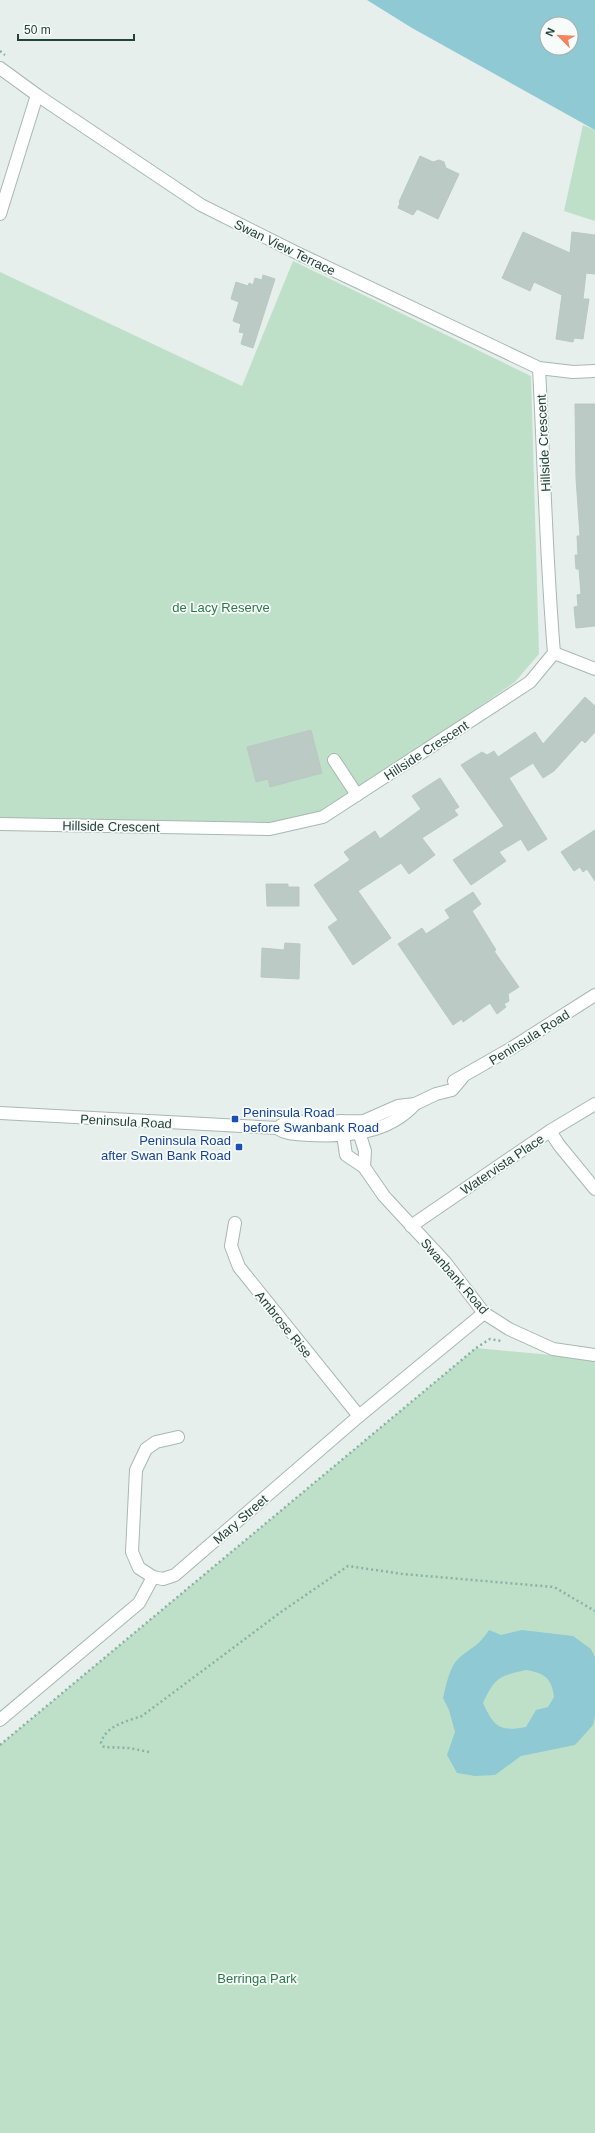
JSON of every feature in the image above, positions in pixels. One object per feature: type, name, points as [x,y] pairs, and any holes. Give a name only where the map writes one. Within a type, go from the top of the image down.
[{"type":"street","name":"Swan View Terrace","points":[[0,68],[37,95],[201,205],[297,253],[539,368],[573,372],[595,371]]},
{"type":"street","points":[[0,214],[37,95]]},
{"type":"street","name":"Hillside Crescent","points":[[0,824],[270,829],[323,817],[530,682],[554,653],[548,579],[546,486],[539,368]]},
{"type":"street","points":[[554,653],[595,669]]},
{"type":"street","points":[[334,760],[357,794]]},
{"type":"street","name":"Peninsula Road","points":[[0,1113],[276,1128],[287,1122],[364,1121],[398,1106],[415,1104],[436,1094],[447,1084],[462,1078],[595,995]]},
{"type":"street","name":"Peninsula Road","points":[[276,1128],[284,1134],[360,1134],[404,1117],[415,1104]]},
{"type":"street","name":"Watervista Place","points":[[411,1226],[550,1131],[595,1104]]},
{"type":"street","name":"Swanbank Road","points":[[341,1121],[346,1155],[364,1168],[384,1196],[445,1262],[484,1313],[509,1329],[553,1349],[595,1355]]},
{"type":"street","points":[[355,1121],[365,1151],[364,1168]]},
{"type":"street","points":[[550,1131],[595,1189]]},
{"type":"street","name":"Ambrose Rise","points":[[235,1223],[231,1246],[239,1267],[359,1416]]},
{"type":"street","name":"Mary Street","points":[[153,1577],[163,1579],[175,1575],[359,1416],[484,1313]]},
{"type":"street","points":[[0,1720],[139,1602],[153,1577],[139,1568],[132,1552],[136,1470],[146,1449],[156,1442],[178,1437]]},
{"type":"path","points":[[0,51],[6,56]]},
{"type":"path","points":[[0,1745],[476,1348],[490,1339],[504,1341]]},
{"type":"path","points":[[149,1752],[129,1748],[104,1747],[101,1743],[107,1731],[122,1723],[142,1716],[281,1612],[348,1566],[403,1574],[554,1587],[595,1611]]},
{"type":"green space","points":[[583,125],[595,130],[595,221],[564,211]]},
{"type":"green space","name":"de Lacy Reserve","points":[[293,261],[531,376],[539,654],[515,682],[323,814],[270,829],[0,824],[0,272],[242,386]]},
{"type":"green space","name":"Berringa Park","points":[[476,1348],[595,1359],[595,2133],[0,2133],[0,1745]]},
{"type":"water","points":[[367,0],[595,0],[595,130],[412,28]]},
{"type":"water","points":[[489,1630],[501,1635],[522,1630],[573,1636],[591,1649],[595,1657],[595,1716],[593,1725],[575,1745],[521,1756],[495,1775],[475,1776],[457,1773],[447,1755],[455,1732],[449,1710],[443,1698],[448,1677],[453,1666],[459,1658],[485,1636]],"holes":[[[526,1670],[538,1673],[546,1678],[551,1685],[554,1697],[548,1707],[536,1710],[526,1727],[510,1729],[499,1726],[491,1718],[483,1703],[491,1688],[499,1679],[504,1676]]]},
{"type":"building","points":[[420,156],[433,162],[439,160],[444,162],[446,168],[459,174],[438,219],[417,209],[413,215],[398,208],[399,202]]},
{"type":"building","points":[[523,232],[570,253],[572,232],[595,235],[595,274],[586,273],[583,299],[589,299],[583,339],[574,338],[573,342],[556,339],[562,295],[534,282],[530,291],[502,278]]},
{"type":"building","points":[[263,275],[275,279],[253,348],[241,344],[244,333],[239,332],[241,324],[233,321],[239,302],[231,299],[236,282],[248,286],[249,283],[253,285],[255,278],[262,280]]},
{"type":"building","points":[[575,404],[595,404],[595,626],[576,628],[574,607],[578,606],[577,595],[581,594],[579,569],[576,569],[575,555],[578,555],[577,536],[580,536],[576,478]]},
{"type":"building","points":[[585,697],[595,706],[595,732],[585,743],[582,740],[554,771],[543,778],[533,763],[509,778],[547,839],[528,851],[521,839],[499,852],[506,861],[471,885],[453,860],[504,826],[461,765],[482,752],[487,755],[494,751],[498,757],[535,732],[543,744]]},
{"type":"building","points":[[311,730],[322,773],[270,787],[268,779],[256,782],[247,747]]},
{"type":"building","points":[[440,778],[459,807],[454,810],[458,815],[422,838],[435,855],[409,874],[401,863],[358,891],[391,938],[353,965],[328,927],[338,920],[314,885],[350,860],[344,852],[375,831],[380,839],[421,809],[412,796]]},
{"type":"building","points":[[595,830],[595,881],[587,869],[583,872],[580,867],[574,871],[561,852]]},
{"type":"building","points":[[266,884],[288,884],[288,887],[299,887],[299,906],[267,906]]},
{"type":"building","points":[[473,892],[481,904],[472,911],[496,950],[494,951],[519,987],[508,994],[509,1001],[504,1004],[506,1007],[497,1014],[490,1003],[463,1022],[462,1019],[453,1025],[398,944],[422,928],[426,934],[450,918],[445,910]]},
{"type":"building","points":[[285,943],[300,944],[299,979],[261,977],[262,948],[284,950]]},
{"type":"place","name":"Peninsula Road before Swanbank Road","points":[[235,1119]]},
{"type":"place","name":"Peninsula Road after Swan Bank Road","points":[[239,1147]]}]
